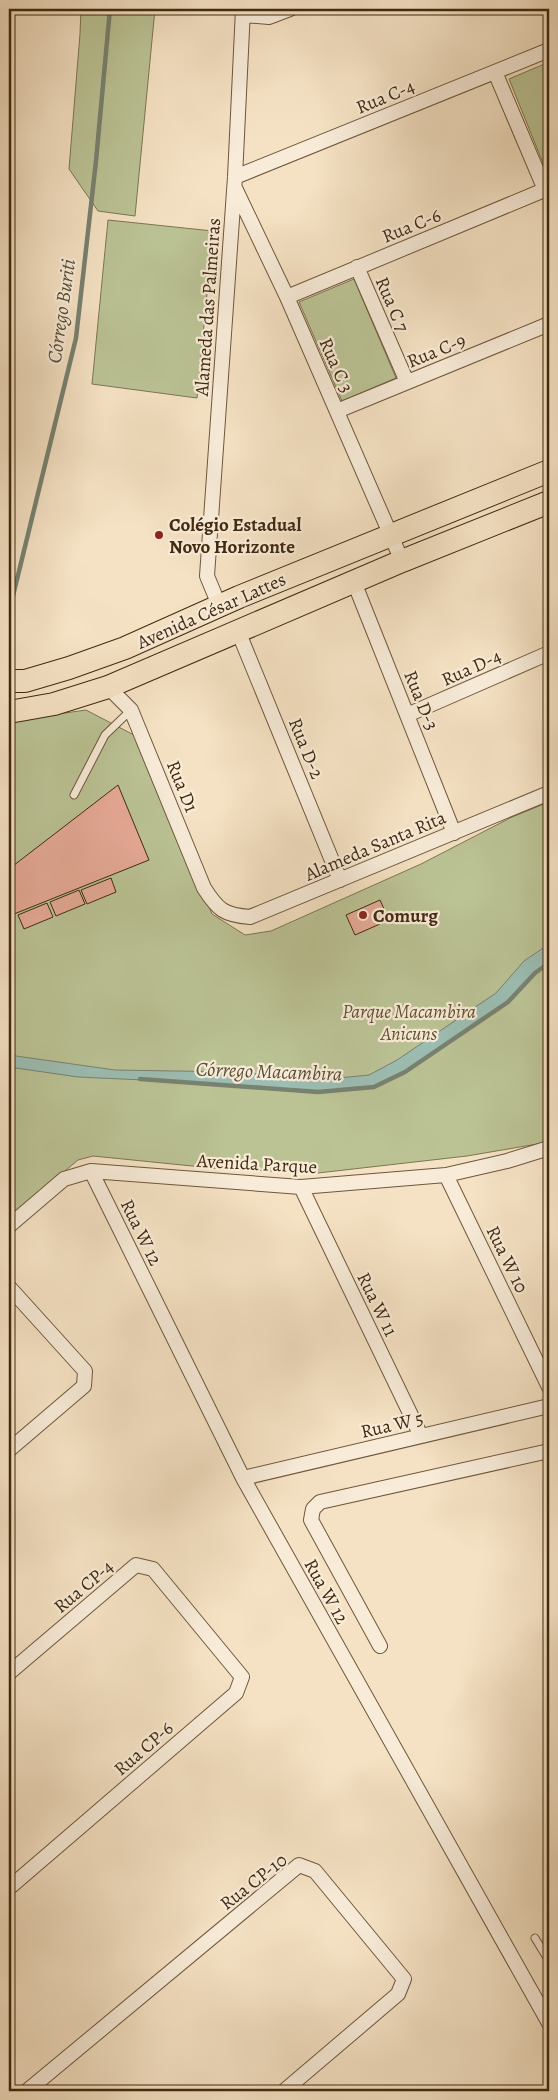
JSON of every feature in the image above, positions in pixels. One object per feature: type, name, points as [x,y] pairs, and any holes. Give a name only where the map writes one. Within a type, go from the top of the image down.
[{"type":"main road","name":"Avenida César Lattes","points":[[9,681],[25,681],[125,648],[219,605],[549,471]]},
{"type":"main road","name":"Avenida César Lattes","points":[[9,712],[54,704],[108,687],[402,561],[549,502]]},
{"type":"street","points":[[243,12],[269,17],[290,9]]},
{"type":"street","name":"Alameda das Palmeiras","points":[[219,605],[207,576],[234,181],[243,12]]},
{"type":"street","name":"Rua C-4","points":[[234,181],[549,50]]},
{"type":"street","points":[[495,72],[547,189]]},
{"type":"street","name":"Rua C 3","points":[[234,181],[287,297],[402,561]]},
{"type":"street","name":"Rua C-6","points":[[287,297],[547,189]]},
{"type":"street","name":"Rua C 7","points":[[358,267],[407,382]]},
{"type":"street","name":"Rua C-9","points":[[337,411],[549,324]]},
{"type":"street","name":"Rua D-3","points":[[354,582],[454,833]]},
{"type":"street","name":"Rua D-2","points":[[238,631],[340,880]]},
{"type":"street","name":"Rua D-4","points":[[407,716],[549,653]]},
{"type":"street","name":"Rua D1","points":[[108,687],[131,710],[204,888],[216,906]]},
{"type":"street","name":"Alameda Santa Rita","points":[[216,906],[231,916],[250,917],[549,792]]},
{"type":"street","name":"Avenida Parque","points":[[9,1226],[64,1179],[91,1171],[301,1187],[446,1175],[507,1161],[549,1148]]},
{"type":"street","name":"Rua W 12","points":[[91,1171],[243,1478],[548,2022]]},
{"type":"street","name":"Rua W 10","points":[[446,1175],[549,1388]]},
{"type":"street","name":"Rua W 11","points":[[301,1187],[421,1436]]},
{"type":"street","points":[[9,1287],[85,1371],[84,1386],[9,1450]]},
{"type":"street","name":"Rua W 5","points":[[243,1478],[549,1406]]},
{"type":"street","points":[[380,1646],[311,1520],[313,1509],[320,1502],[549,1451]]},
{"type":"street","name":"Rua CP-4","points":[[9,1672],[136,1565],[153,1569],[198,1624]]},
{"type":"street","name":"Rua CP-6","points":[[9,1888],[236,1693],[242,1677],[198,1624]]},
{"type":"street","name":"Rua CP-10","points":[[26,2091],[299,1865],[315,1870],[404,1979],[398,1994],[284,2091]]},
{"type":"lane","points":[[74,795],[105,735],[131,710]]},
{"type":"lane","points":[[535,1938],[549,1961]]},
{"type":"green space","points":[[81,9],[155,9],[135,216],[98,211],[69,169]]},
{"type":"green space","points":[[549,62],[549,178],[509,79]]},
{"type":"green space","points":[[108,220],[213,231],[197,398],[92,384]]},
{"type":"green space","points":[[354,279],[396,378],[342,401],[299,302]]},
{"type":"green space","name":"Parque Macambira Anicuns","points":[[86,710],[134,735],[175,824],[212,914],[245,935],[271,931],[421,864],[512,817],[549,802],[549,1142],[467,1156],[318,1173],[222,1169],[93,1156],[78,1160],[9,1218],[9,721]]},
{"type":"water","points":[[549,944],[549,963],[535,973],[508,1002],[405,1072],[374,1087],[318,1092],[78,1077],[9,1067],[9,1055],[115,1070],[237,1072],[318,1080],[369,1075],[397,1060],[496,993],[524,961]]},
{"type":"building","points":[[118,785],[149,860],[9,916],[9,869]]},
{"type":"building","points":[[111,878],[116,892],[87,904],[81,890]]},
{"type":"building","points":[[79,890],[85,904],[56,916],[50,902]]},
{"type":"building","points":[[380,900],[389,920],[355,935],[346,915]]},
{"type":"building","points":[[47,903],[53,917],[24,929],[18,915]]},
{"type":"waterway","name":"Córrego Buriti","points":[[9,612],[76,338],[96,161],[110,9]]},
{"type":"waterway","name":"Córrego Macambira","points":[[140,1079],[318,1092],[374,1087],[405,1072],[508,1002],[535,973],[549,963]]},
{"type":"place","name":"Colégio Estadual Novo Horizonte","points":[[159,535]]},
{"type":"place","name":"Comurg","points":[[363,915]]}]
